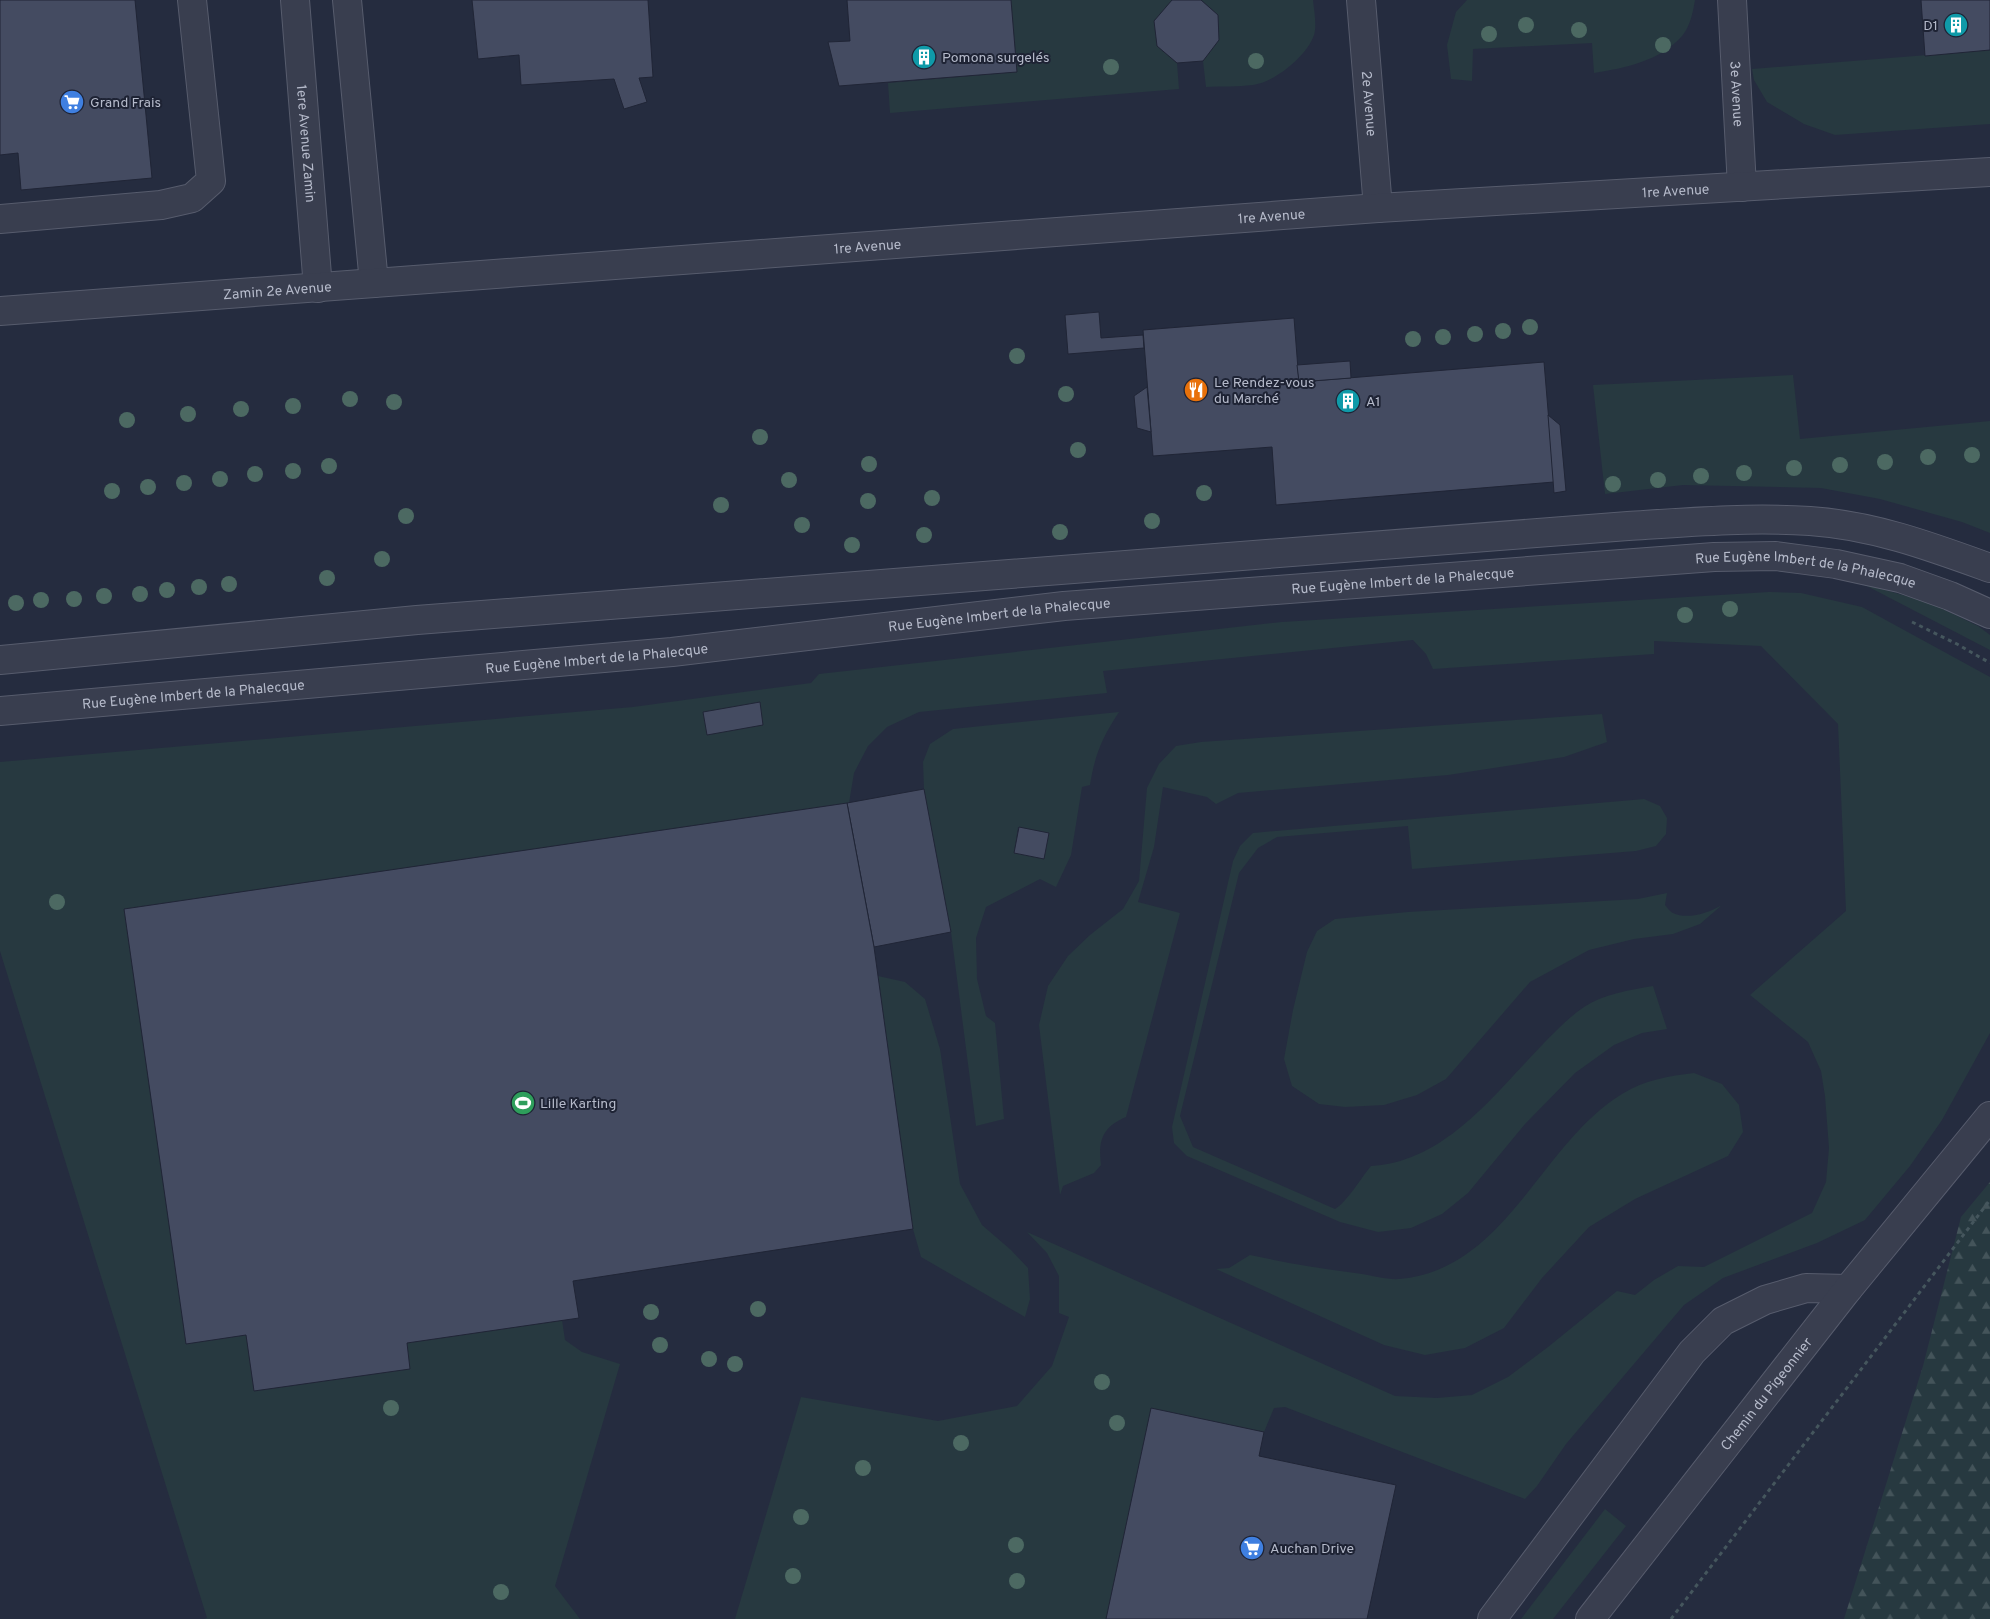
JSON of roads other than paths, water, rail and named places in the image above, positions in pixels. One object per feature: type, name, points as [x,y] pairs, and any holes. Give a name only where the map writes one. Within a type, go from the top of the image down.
[{"type":"street","points":[[0,219],[161,205],[192,198],[211,181],[192,0]]},
{"type":"street","name":"1ere Avenue Zamin","points":[[295,0],[318,288]]},
{"type":"street","points":[[347,0],[374,283]]},
{"type":"street","name":"2e Avenue","points":[[1361,0],[1378,208]]},
{"type":"street","name":"3e Avenue","points":[[1732,0],[1742,187]]},
{"type":"street","name":"1re Avenue","points":[[552,270],[1378,208],[1990,172]]},
{"type":"street","name":"Zamin 2e Avenue","points":[[0,311],[552,270]]},
{"type":"street","points":[[0,660],[417,620],[1628,526],[1747,519],[1812,521],[1858,528],[1911,540],[1990,568]]},
{"type":"street","name":"Rue Eugène Imbert de la Phalecque","points":[[0,711],[672,652],[1064,606],[1714,557],[1776,556],[1836,564],[1900,578],[1950,596],[1990,614]]},
{"type":"street","name":"Chemin du Pigeonnier","points":[[1945,1169],[1990,1100]]},
{"type":"street","name":"Chemin du Pigeonnier","points":[[1590,1619],[1848,1289],[1990,1116]]},
{"type":"street","points":[[1492,1619],[1692,1352],[1722,1321],[1765,1300],[1806,1288],[1848,1289]]},
{"type":"place","name":"D1","points":[[1956,25]]},
{"type":"place","name":"Pomona surgelés","points":[[924,57]]},
{"type":"place","name":"Grand Frais","points":[[72,102]]},
{"type":"place","name":"Le Rendez-vous du Marché","points":[[1196,390]]},
{"type":"place","name":"A1","points":[[1348,401]]},
{"type":"place","name":"Lille Karting","points":[[523,1103]]},
{"type":"place","name":"Auchan Drive","points":[[1252,1548]]}]
